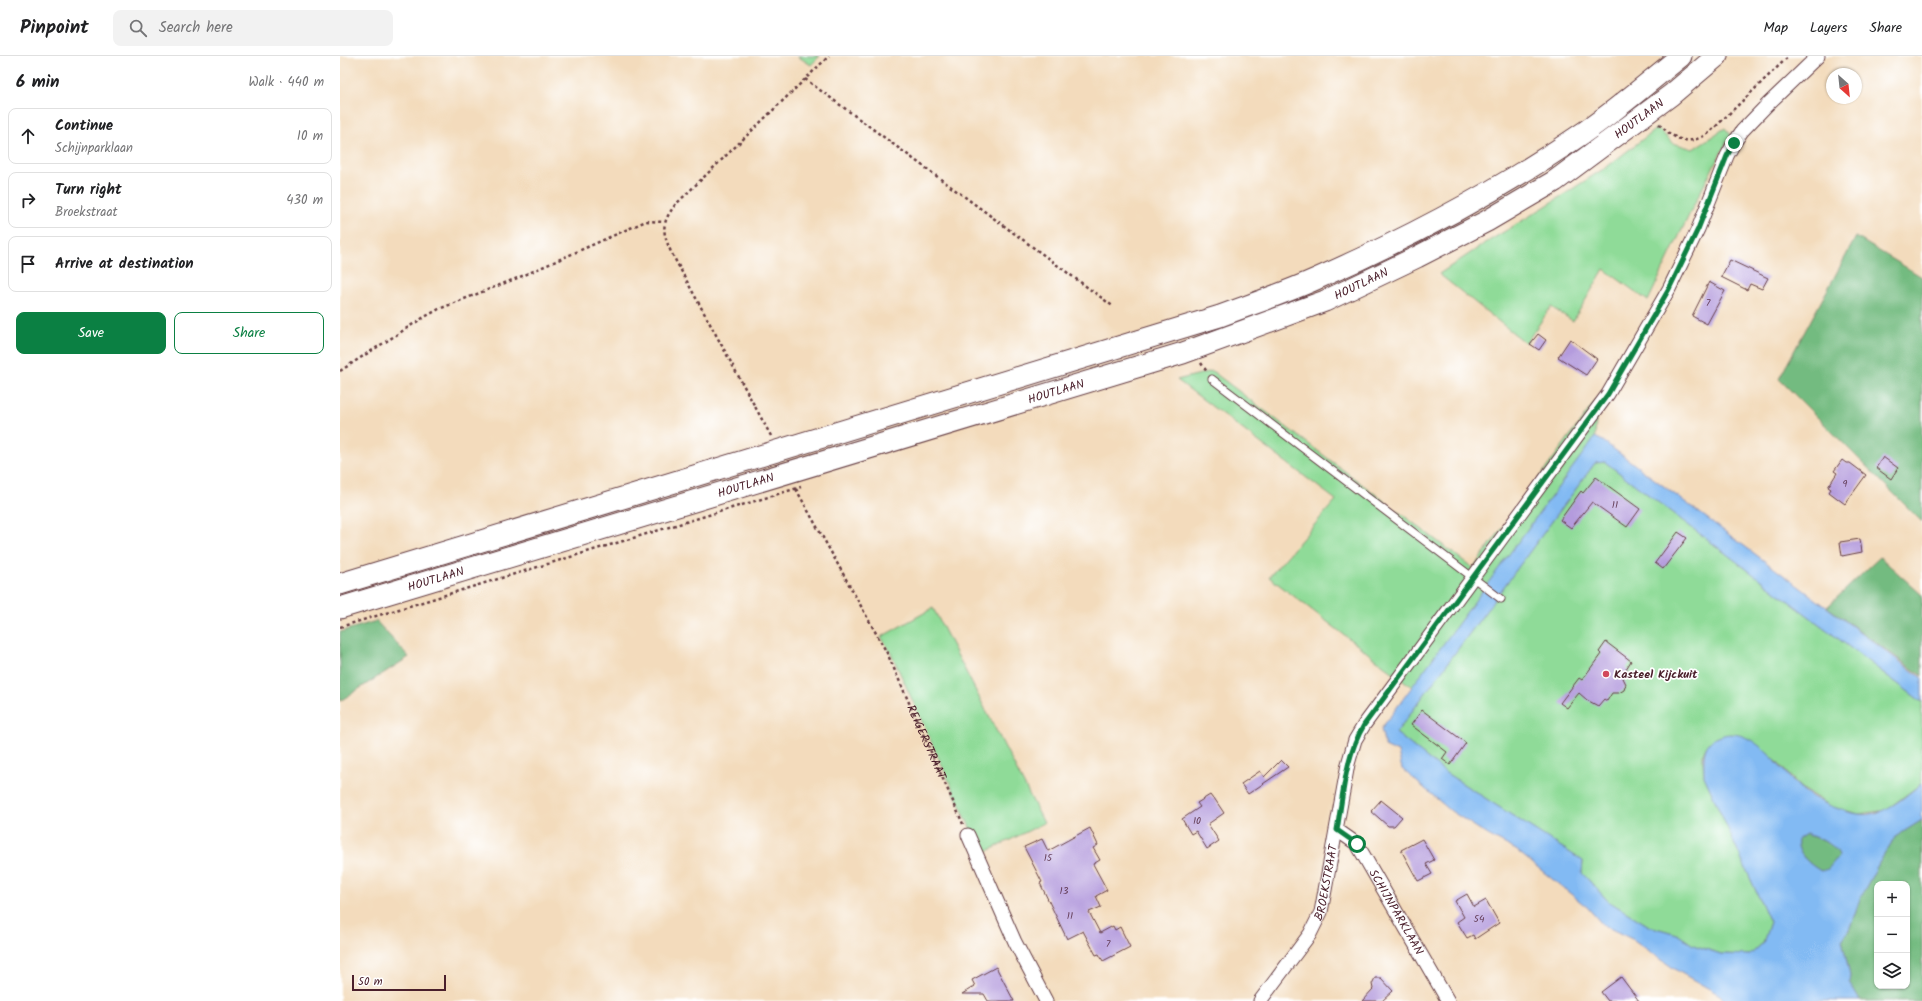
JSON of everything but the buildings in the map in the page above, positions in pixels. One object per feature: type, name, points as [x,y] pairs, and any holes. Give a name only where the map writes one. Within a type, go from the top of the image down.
[{"type":"main road","name":"HOUTLAAN","points":[[340,584],[1220,316],[1315,280],[1407,236],[1475,200],[1535,164],[1586,130],[1681,56]]},
{"type":"main road","name":"HOUTLAAN","points":[[340,608],[1183,353],[1324,301],[1417,257],[1473,228],[1555,181],[1671,95],[1717,56]]},
{"type":"street","name":"BROEKSTRAAT","points":[[1260,1001],[1317,923],[1321,912],[1337,830],[1348,764],[1355,740],[1364,725],[1477,582],[1608,394],[1669,289],[1698,229],[1727,156],[1742,131],[1818,56]]},
{"type":"street","name":"SCHIJNPARKLAAN","points":[[1337,830],[1357,844],[1448,1001]]},
{"type":"street","points":[[968,835],[1015,942],[1046,1001]]},
{"type":"lane","points":[[1212,379],[1501,599]]},
{"type":"path","points":[[776,452],[771,435],[672,252],[664,235],[664,222],[675,205],[829,56]]},
{"type":"path","points":[[1658,122],[1668,133],[1680,140],[1690,141],[1701,138],[1709,133],[1789,56]]},
{"type":"path","points":[[805,79],[1114,307]]},
{"type":"path","points":[[340,371],[439,309],[520,278],[646,221],[664,222]]},
{"type":"path","name":"REIGERSTRAAT","points":[[340,627],[796,489],[887,653],[968,835]]},
{"type":"green space","points":[[797,56],[820,56],[811,65]]},
{"type":"green space","points":[[1657,128],[1673,143],[1693,149],[1725,128],[1731,135],[1698,196],[1648,301],[1604,269],[1573,321],[1551,307],[1526,343],[1439,274],[1608,166]]},
{"type":"green space","points":[[1856,237],[1922,277],[1922,522],[1779,379]]},
{"type":"green space","points":[[1212,371],[1473,568],[1597,399],[1595,437],[1412,687],[1269,577],[1336,500],[1177,380]]},
{"type":"green space","points":[[1605,462],[1922,702],[1922,783],[1886,810],[1859,814],[1832,807],[1801,788],[1775,760],[1760,747],[1717,737],[1707,746],[1703,754],[1704,776],[1770,922],[1763,943],[1750,955],[1721,954],[1693,945],[1677,934],[1649,926],[1608,901],[1582,873],[1583,861],[1446,773],[1396,733],[1595,463]]},
{"type":"green space","points":[[1880,557],[1922,595],[1922,676],[1827,607]]},
{"type":"green space","points":[[933,608],[1044,823],[982,854],[890,651],[881,637]]},
{"type":"green space","points":[[376,621],[409,657],[340,701],[340,632]]},
{"type":"green space","points":[[1922,820],[1922,1001],[1860,1001],[1849,982],[1850,976],[1842,940],[1849,930],[1861,896],[1895,837]]},
{"type":"green space","points":[[1806,834],[1826,842],[1835,848],[1839,856],[1828,870],[1821,871],[1808,862],[1801,854],[1798,839]]},
{"type":"water","points":[[1595,437],[1603,441],[1922,678],[1922,702],[1605,462],[1595,463],[1396,733],[1446,773],[1583,861],[1582,873],[1608,901],[1649,926],[1677,934],[1693,945],[1721,954],[1750,955],[1763,943],[1770,922],[1704,776],[1704,757],[1709,742],[1720,736],[1732,734],[1743,736],[1764,750],[1800,788],[1812,797],[1843,810],[1858,814],[1876,813],[1884,810],[1922,783],[1922,820],[1895,837],[1861,896],[1849,930],[1842,940],[1850,976],[1849,982],[1860,1001],[1725,1001],[1720,995],[1676,970],[1634,940],[1603,925],[1587,907],[1516,850],[1488,835],[1451,811],[1402,769],[1398,752],[1385,746],[1381,729]],"holes":[[[1806,834],[1835,848],[1839,856],[1828,869],[1821,871],[1808,862],[1801,854],[1798,839]]]},
{"type":"place","name":"Kasteel Kijckuit","points":[[1606,674]]},
{"type":"route","points":[[1357,844],[1337,830],[1348,764],[1355,740],[1364,725],[1608,394],[1669,289],[1698,229],[1727,156],[1734,143]]}]
